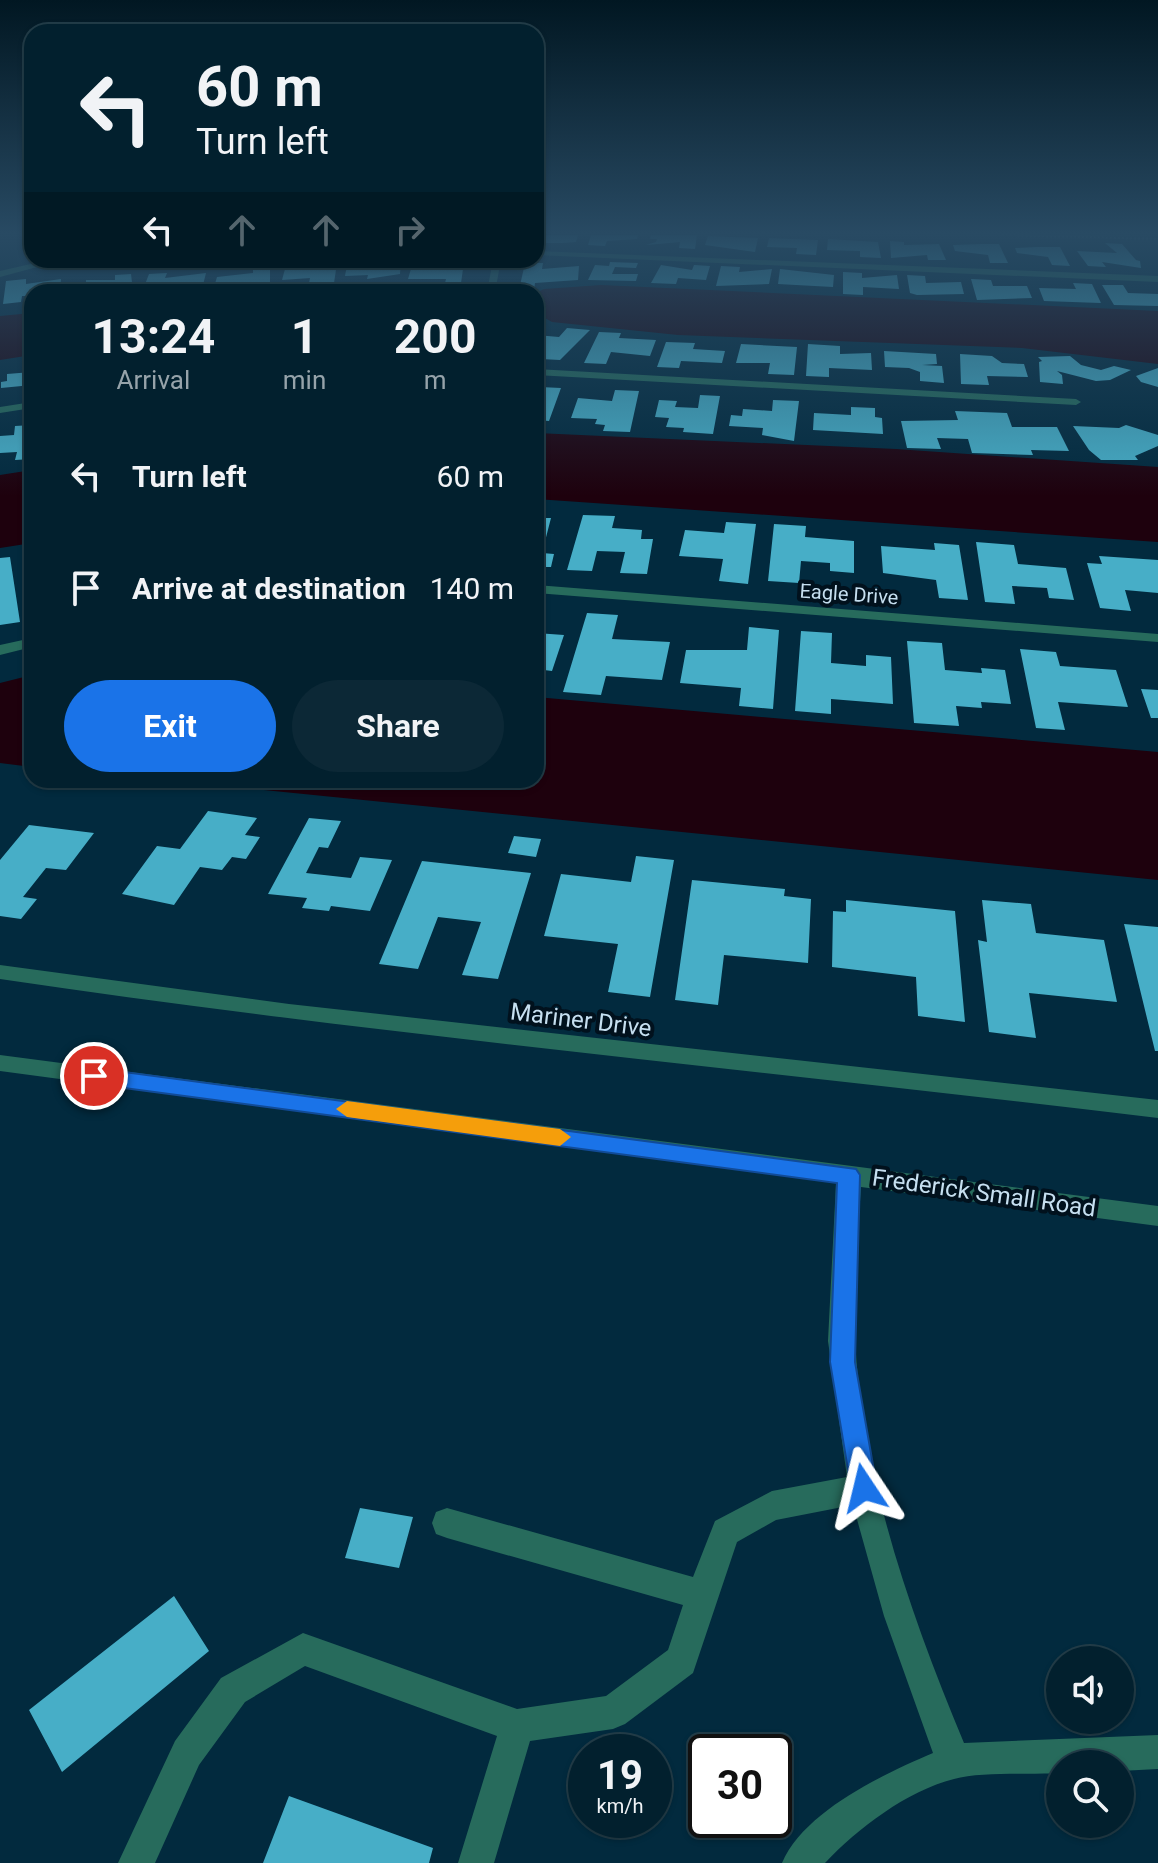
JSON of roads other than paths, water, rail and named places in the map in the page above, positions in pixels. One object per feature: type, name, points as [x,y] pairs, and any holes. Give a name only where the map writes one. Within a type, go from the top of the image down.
[{"type":"street","points":[[544,372],[1076,402]]},
{"type":"street","points":[[0,410],[24,406]]},
{"type":"street","name":"Eagle Drive","points":[[544,590],[1158,638]]},
{"type":"street","points":[[0,650],[24,644]]},
{"type":"street","name":"Mariner Drive","points":[[0,972],[129,992],[635,1053],[1158,1109]]},
{"type":"street","name":"Frederick Small Road","points":[[0,1063],[1158,1216]]},
{"type":"street","points":[[849,1175],[842,1362],[864,1488],[915,1669],[954,1761]]},
{"type":"street","points":[[136,1863],[187,1753],[233,1690],[303,1649],[517,1726],[613,1712],[681,1661],[726,1532],[772,1506],[864,1488]]},
{"type":"street","points":[[447,1523],[702,1595]]},
{"type":"street","points":[[476,1863],[517,1726]]},
{"type":"street","points":[[800,1863],[832,1830],[891,1789],[954,1761],[1158,1752]]}]
